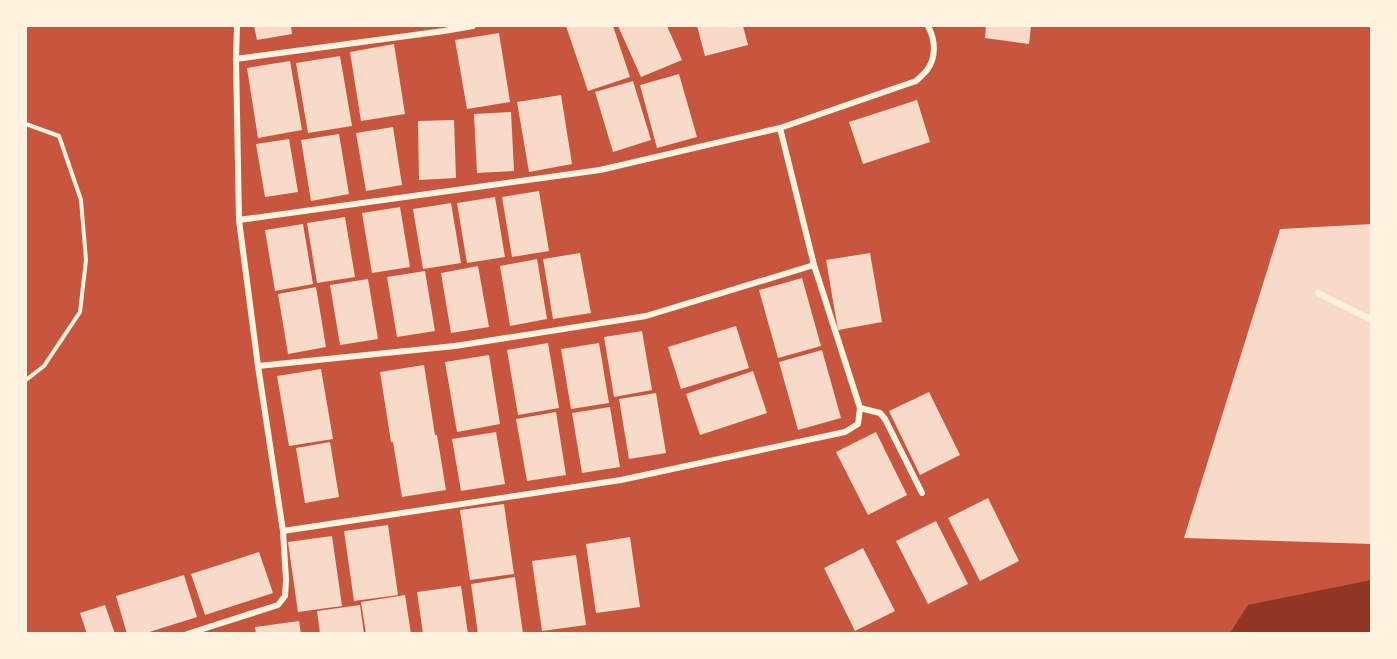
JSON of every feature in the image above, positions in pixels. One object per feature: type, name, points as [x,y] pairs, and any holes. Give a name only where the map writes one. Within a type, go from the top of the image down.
[{"type":"street","points":[[186,633],[278,605],[285,596],[283,531],[239,220],[237,26]]},
{"type":"street","points":[[236,59],[473,26]]},
{"type":"street","points":[[239,220],[600,170],[780,128],[916,81],[928,70],[933,58],[934,38],[928,26]]},
{"type":"street","points":[[283,531],[621,480],[845,432],[858,424],[860,408],[814,265],[780,128]]},
{"type":"street","points":[[258,366],[455,346],[646,316],[814,265]]},
{"type":"street","points":[[1318,293],[1371,320]]},
{"type":"street","points":[[860,408],[880,413],[889,426],[922,493]]},
{"type":"path","points":[[26,124],[59,136],[81,200],[86,260],[80,312],[44,366],[26,380]]},
{"type":"shaded area","points":[[1371,580],[1371,633],[1230,633],[1248,605]]},
{"type":"building","points":[[254,26],[291,26],[292,34],[257,40]]},
{"type":"building","points":[[566,26],[613,26],[630,77],[588,91]]},
{"type":"building","points":[[618,26],[667,26],[682,60],[641,77]]},
{"type":"building","points":[[697,26],[743,26],[748,45],[705,56]]},
{"type":"building","points":[[986,26],[1031,26],[1029,44],[985,38]]},
{"type":"building","points":[[499,33],[510,102],[467,109],[455,40]]},
{"type":"building","points":[[394,44],[405,114],[361,121],[350,52]]},
{"type":"building","points":[[340,56],[352,126],[308,133],[296,63]]},
{"type":"building","points":[[290,61],[302,130],[258,138],[247,68]]},
{"type":"building","points":[[679,74],[697,137],[657,148],[640,85]]},
{"type":"building","points":[[633,81],[651,140],[613,152],[595,92]]},
{"type":"building","points":[[561,95],[572,164],[529,172],[517,102]]},
{"type":"building","points":[[917,100],[930,142],[863,164],[849,122]]},
{"type":"building","points":[[511,112],[514,171],[477,173],[474,114]]},
{"type":"building","points":[[454,120],[456,178],[419,180],[418,121]]},
{"type":"building","points":[[393,127],[402,185],[366,191],[356,133]]},
{"type":"building","points":[[339,134],[349,194],[311,201],[301,140]]},
{"type":"building","points":[[289,139],[298,192],[265,197],[256,144]]},
{"type":"building","points":[[539,191],[549,251],[512,257],[502,197]]},
{"type":"building","points":[[495,197],[505,257],[467,263],[457,203]]},
{"type":"building","points":[[451,203],[461,263],[423,269],[413,209]]},
{"type":"building","points":[[400,207],[410,267],[372,273],[362,213]]},
{"type":"building","points":[[345,217],[355,277],[317,283],[307,223]]},
{"type":"building","points":[[303,224],[313,284],[275,291],[265,230]]},
{"type":"building","points":[[1372,224],[1372,544],[1184,538],[1280,229]]},
{"type":"building","points":[[580,253],[591,313],[553,319],[543,259]]},
{"type":"building","points":[[870,253],[882,322],[838,330],[826,260]]},
{"type":"building","points":[[537,259],[547,319],[510,326],[500,266]]},
{"type":"building","points":[[478,266],[489,327],[451,333],[441,273]]},
{"type":"building","points":[[425,271],[435,331],[397,337],[387,277]]},
{"type":"building","points":[[802,278],[821,346],[778,358],[759,290]]},
{"type":"building","points":[[368,279],[378,339],[340,345],[330,285]]},
{"type":"building","points":[[316,287],[326,347],[288,354],[278,294]]},
{"type":"building","points":[[736,326],[749,368],[681,389],[668,347]]},
{"type":"building","points":[[642,331],[652,390],[614,397],[604,337]]},
{"type":"building","points":[[548,343],[559,408],[518,415],[507,350]]},
{"type":"building","points":[[599,343],[609,403],[571,409],[561,349]]},
{"type":"building","points":[[822,350],[841,418],[798,430],[779,362]]},
{"type":"building","points":[[489,355],[500,424],[457,432],[445,362]]},
{"type":"building","points":[[424,365],[446,490],[402,497],[380,372]]},
{"type":"building","points":[[321,369],[333,439],[289,446],[277,376]]},
{"type":"building","points":[[753,371],[767,413],[700,435],[686,394]]},
{"type":"building","points":[[929,392],[960,455],[920,475],[889,411]]},
{"type":"building","points":[[656,393],[666,453],[629,459],[619,399]]},
{"type":"building","points":[[610,407],[620,467],[582,473],[572,413]]},
{"type":"building","points":[[556,412],[566,475],[527,481],[516,419]]},
{"type":"building","points":[[496,432],[505,484],[461,491],[452,439]]},
{"type":"building","points":[[876,432],[907,495],[868,515],[836,452]]},
{"type":"building","points":[[330,442],[339,497],[305,503],[296,448]]},
{"type":"building","points":[[988,498],[1019,561],[980,581],[948,518]]},
{"type":"building","points":[[504,504],[514,574],[470,580],[460,510]]},
{"type":"building","points":[[936,521],[968,584],[928,604],[896,541]]},
{"type":"building","points":[[388,525],[398,595],[354,601],[344,531]]},
{"type":"building","points":[[332,536],[342,606],[298,612],[288,542]]},
{"type":"building","points":[[630,537],[640,607],[596,613],[586,544]]},
{"type":"building","points":[[863,548],[895,611],[855,631],[824,568]]},
{"type":"building","points":[[259,552],[273,593],[205,615],[191,574]]},
{"type":"building","points":[[576,555],[586,625],[542,631],[532,561]]},
{"type":"building","points":[[184,575],[197,617],[143,634],[127,634],[116,596]]},
{"type":"building","points":[[515,577],[523,634],[478,634],[471,584]]},
{"type":"building","points":[[461,586],[468,634],[423,634],[417,592]]},
{"type":"building","points":[[405,595],[411,634],[366,634],[361,602]]},
{"type":"building","points":[[105,605],[115,634],[87,634],[80,613]]},
{"type":"building","points":[[360,605],[364,634],[320,634],[317,611]]},
{"type":"building","points":[[299,621],[301,634],[256,634],[255,627]]}]
